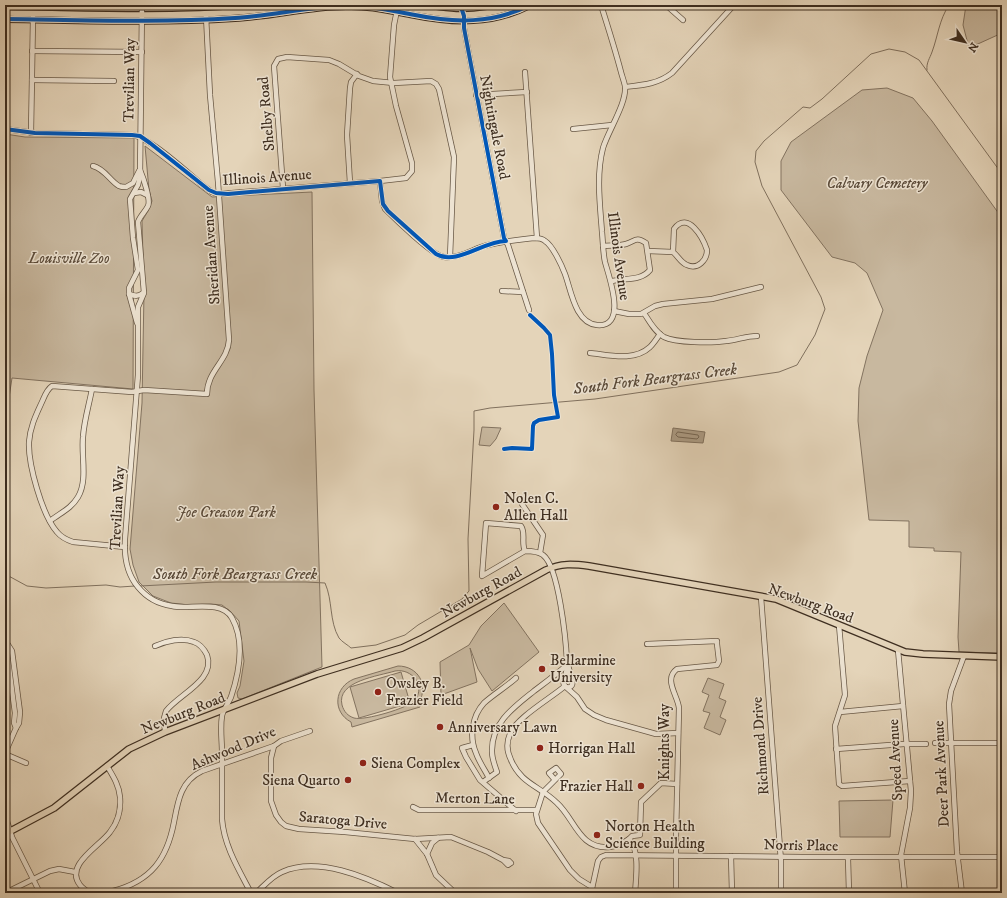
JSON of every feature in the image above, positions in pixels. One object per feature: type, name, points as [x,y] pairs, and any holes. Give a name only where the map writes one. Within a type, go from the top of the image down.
[{"type":"main road","points":[[206,16],[297,5]]},
{"type":"main road","points":[[464,19],[517,5]]},
{"type":"main road","points":[[5,18],[33,16],[249,17],[302,8],[346,6],[396,7],[473,21],[499,17],[530,5]]},
{"type":"main road","points":[[5,13],[33,16]]},
{"type":"main road","name":"Newburg Road","points":[[7,833],[54,808],[129,750],[165,732],[318,674],[402,648],[561,564],[574,564],[783,602],[898,650],[923,654],[1002,657]]},
{"type":"street","name":"Trevilian Way","points":[[138,327],[129,294],[129,286],[135,278],[138,270],[133,238],[130,199],[140,181],[142,5]]},
{"type":"street","points":[[240,5],[240,12]]},
{"type":"street","points":[[464,19],[468,7],[466,5]]},
{"type":"street","points":[[601,5],[625,86],[652,83],[672,73],[734,5]]},
{"type":"street","points":[[666,5],[683,20]]},
{"type":"street","points":[[391,82],[390,71],[396,7]]},
{"type":"street","points":[[31,133],[33,16]]},
{"type":"street","name":"Sheridan Avenue","points":[[137,391],[144,390],[207,394],[208,382],[226,353],[229,340],[206,16]]},
{"type":"street","name":"Nightingale Road","points":[[464,19],[476,95],[504,238],[529,310]]},
{"type":"street","points":[[32,51],[142,52]]},
{"type":"street","name":"Shelby Road","points":[[284,188],[274,66],[275,62],[283,57],[329,60],[357,74]]},
{"type":"street","points":[[380,181],[382,201],[385,209],[436,254],[443,257],[458,256],[488,245],[506,241],[537,238],[525,72]]},
{"type":"street","points":[[350,183],[347,135],[350,88],[351,82],[357,74],[374,81],[429,81],[436,84],[439,90],[454,157],[450,257]]},
{"type":"street","points":[[32,80],[114,81]]},
{"type":"street","name":"Illinois Avenue","points":[[140,136],[205,187],[212,192],[219,194],[406,178],[411,174],[412,168],[391,82]]},
{"type":"street","name":"Illinois Avenue","points":[[537,238],[545,241],[552,249],[565,274],[572,298],[587,322],[595,325],[604,325],[611,320],[614,311],[612,281],[606,264],[599,193],[603,149],[623,99],[625,86]]},
{"type":"street","points":[[476,95],[527,92]]},
{"type":"street","points":[[573,129],[612,125]]},
{"type":"street","points":[[5,129],[31,133],[140,136]]},
{"type":"street","points":[[92,166],[106,174],[119,186],[126,187],[133,184],[140,170]]},
{"type":"street","name":"Trevilian Way","points":[[140,170],[149,199],[148,206],[140,216],[138,222],[144,293],[138,306],[139,366],[125,547],[127,564],[131,576],[137,586],[154,600],[166,605],[178,607],[216,607],[223,609],[230,615],[235,624],[238,638],[239,663],[237,678],[222,716],[222,819],[224,835],[250,893]]},
{"type":"street","points":[[134,193],[141,192],[147,196]]},
{"type":"street","points":[[648,251],[673,252],[688,266],[694,266],[701,263],[707,250],[694,227],[683,223],[674,229],[673,252]]},
{"type":"street","points":[[604,246],[626,244],[634,239],[637,239],[646,244],[648,251],[650,270],[647,274],[637,278],[612,281]]},
{"type":"street","points":[[614,311],[630,314],[644,313],[654,306],[712,299],[761,287]]},
{"type":"street","points":[[502,292],[523,292]]},
{"type":"street","points":[[129,294],[140,296],[144,293]]},
{"type":"street","points":[[644,313],[652,326],[663,337],[676,341],[727,341],[747,336],[757,336]]},
{"type":"street","points":[[590,353],[632,356],[650,347],[660,334]]},
{"type":"street","points":[[125,547],[69,540],[59,535],[50,521],[35,481],[31,464],[29,443],[34,419],[50,387],[137,391]]},
{"type":"street","points":[[50,521],[74,504],[82,488],[83,436],[92,389]]},
{"type":"street","points":[[522,504],[543,535],[540,553]]},
{"type":"street","points":[[526,551],[523,545],[524,530],[521,526],[486,523],[482,576],[526,551],[540,553],[547,559],[555,581],[562,612],[568,664],[577,697]]},
{"type":"street","name":"Richmond Drive","points":[[761,597],[781,857],[781,893]]},
{"type":"street","points":[[839,625],[845,694],[835,726],[840,785],[846,786],[910,781]]},
{"type":"street","points":[[5,640],[12,651],[16,705]]},
{"type":"street","points":[[155,646],[166,642],[182,640],[192,641],[203,649],[208,661],[207,670],[203,678],[166,711],[164,718],[165,732]]},
{"type":"street","name":"Knights Way","points":[[647,644],[717,642],[718,644],[719,660],[717,665],[681,668],[677,669],[672,674],[671,684],[678,699],[679,708],[676,893]]},
{"type":"street","points":[[5,650],[16,705],[20,712],[19,723],[5,753],[26,763]]},
{"type":"street","name":"Speed Avenue","points":[[898,650],[910,781],[910,808],[901,858],[905,893]]},
{"type":"street","name":"Deer Park Avenue","points":[[962,893],[949,700],[964,656]]},
{"type":"street","points":[[568,664],[564,683],[566,687],[577,697],[586,709],[594,715],[606,720],[656,734],[678,733]]},
{"type":"street","points":[[483,782],[498,772],[493,759],[492,747],[495,733],[502,719],[512,708],[568,664]]},
{"type":"street","points":[[490,778],[479,760],[473,745],[474,722],[482,705],[516,678]]},
{"type":"street","points":[[565,680],[569,678],[572,682]]},
{"type":"street","points":[[572,682],[571,687],[566,687],[514,727],[508,739],[507,750],[516,772],[520,777],[543,792],[563,808],[577,830],[588,842],[599,848],[622,845],[632,836],[640,835],[641,802],[661,783],[677,784]]},
{"type":"street","points":[[1002,702],[1002,814]]},
{"type":"street","points":[[840,712],[903,706]]},
{"type":"street","name":"Ashwood Drive","points":[[87,892],[112,892],[133,885],[154,869],[168,843],[179,797],[184,786],[195,774],[274,746],[281,741],[310,731]]},
{"type":"street","points":[[836,749],[907,743],[926,744]]},
{"type":"street","points":[[935,743],[1002,743]]},
{"type":"street","points":[[473,745],[462,748],[477,774],[483,782],[516,811]]},
{"type":"street","name":"Saratoga Drive","points":[[274,746],[271,766],[271,801],[276,815],[286,826],[299,829],[415,838]]},
{"type":"street","points":[[87,892],[78,883],[75,872],[84,857],[111,831],[119,814],[119,790],[107,766]]},
{"type":"street","points":[[555,780],[543,792],[536,816],[540,826],[570,870],[579,879],[592,887],[591,893]]},
{"type":"street","name":"Merton Lane","points":[[413,807],[419,810],[537,810]]},
{"type":"street","points":[[5,815],[7,833],[40,893]]},
{"type":"street","points":[[415,838],[438,838],[448,836],[458,839],[503,860]]},
{"type":"street","points":[[415,838],[427,854],[436,875],[455,893]]},
{"type":"street","points":[[427,854],[432,844],[438,838]]},
{"type":"street","points":[[629,839],[633,843],[635,855],[635,893]]},
{"type":"street","name":"Norris Place","points":[[592,887],[598,861],[601,857],[606,855],[848,858],[1002,857]]},
{"type":"street","points":[[731,856],[732,893]]},
{"type":"street","points":[[848,858],[849,893]]},
{"type":"street","points":[[256,893],[282,872],[308,867],[330,868],[356,874],[398,893]]},
{"type":"street","points":[[5,893],[53,870],[75,872]]},
{"type":"green space","points":[[966,5],[1002,5],[1002,33],[969,48],[963,25]]},
{"type":"green space","name":"Calvary Cemetery","points":[[887,88],[913,98],[932,121],[1002,218],[1002,653],[959,652],[958,637],[961,552],[934,551],[934,548],[909,547],[909,521],[869,520],[858,421],[859,388],[867,356],[883,310],[867,273],[855,263],[832,257],[781,190],[781,161],[791,142],[862,90]]},
{"type":"green space","name":"Louisville Zoo","points":[[5,134],[25,137],[134,138],[133,389],[12,378],[5,424]]},
{"type":"green space","name":"Joe Creason Park","points":[[145,146],[212,197],[312,192],[314,390],[322,667],[242,699],[238,698],[237,693],[240,686],[244,661],[239,621],[222,605],[190,605],[171,603],[153,596],[139,582],[133,565],[130,549],[142,403],[144,293],[142,221],[152,201],[149,190]]},
{"type":"green space","points":[[482,427],[501,428],[496,439],[490,446],[479,445]]},
{"type":"green space","points":[[504,603],[539,652],[492,691],[478,669],[470,648],[477,682],[441,695],[440,662],[469,645],[481,626]]},
{"type":"green space","points":[[398,666],[411,669],[420,678],[422,683],[423,689],[419,702],[420,707],[352,727],[351,722],[345,718],[341,712],[338,706],[338,700],[339,693],[342,688],[354,679]],"holes":[[[395,671],[401,671],[412,675],[418,684],[418,695],[411,703],[396,710],[367,718],[354,718],[345,712],[342,705],[342,697],[346,690],[352,685],[370,678]]]},
{"type":"green space","points":[[401,672],[410,703],[359,718],[350,687]]},
{"type":"green space","points":[[708,678],[724,684],[719,698],[726,701],[720,717],[726,720],[720,735],[704,728],[710,713],[703,711],[709,695],[702,692]]},
{"type":"green space","points":[[893,800],[890,837],[840,837],[839,801]]},
{"type":"water","points":[[673,428],[705,432],[703,443],[671,441]]},
{"type":"waterway","points":[[927,70],[941,22],[949,5]]},
{"type":"waterway","name":"South Fork Beargrass Creek","points":[[140,586],[216,582],[325,583],[332,618],[339,638],[351,648],[376,645],[405,635],[418,625],[462,599],[469,591],[468,539],[474,411],[490,408],[595,399],[779,372],[797,365],[815,335],[825,309],[821,297],[762,186],[755,162],[756,151],[764,141],[803,107],[810,108],[822,99],[871,54],[889,49],[905,52],[919,60],[1002,174]]},
{"type":"waterway","name":"South Fork Beargrass Creek","points":[[5,574],[27,586],[46,588],[106,585],[120,587],[135,586]]},
{"type":"cycle path","points":[[5,129],[35,133],[140,136],[209,190],[216,193],[228,194],[380,181],[383,204],[388,211],[436,254],[444,257],[461,255],[497,242],[506,241],[504,238],[464,28],[464,16],[462,10],[466,5]]},
{"type":"cycle path","points":[[5,19],[120,21],[206,20],[249,17],[332,6],[364,6],[430,18],[473,20],[502,16],[530,5]]},
{"type":"cycle path","points":[[504,449],[532,449],[534,423],[539,420],[558,417],[554,395],[550,335],[530,315]]},
{"type":"place","name":"Nolen C. Allen Hall","points":[[496,507]]},
{"type":"place","name":"Bellarmine University","points":[[542,669]]},
{"type":"place","name":"Owsley B. Frazier Field","points":[[378,692]]},
{"type":"place","name":"Anniversary Lawn","points":[[440,727]]},
{"type":"place","name":"Horrigan Hall","points":[[540,748]]},
{"type":"place","name":"Siena Complex","points":[[363,763]]},
{"type":"place","name":"Siena Quarto","points":[[348,780]]},
{"type":"place","name":"Frazier Hall","points":[[641,786]]},
{"type":"place","name":"Norton Health Science Building","points":[[597,835]]}]
